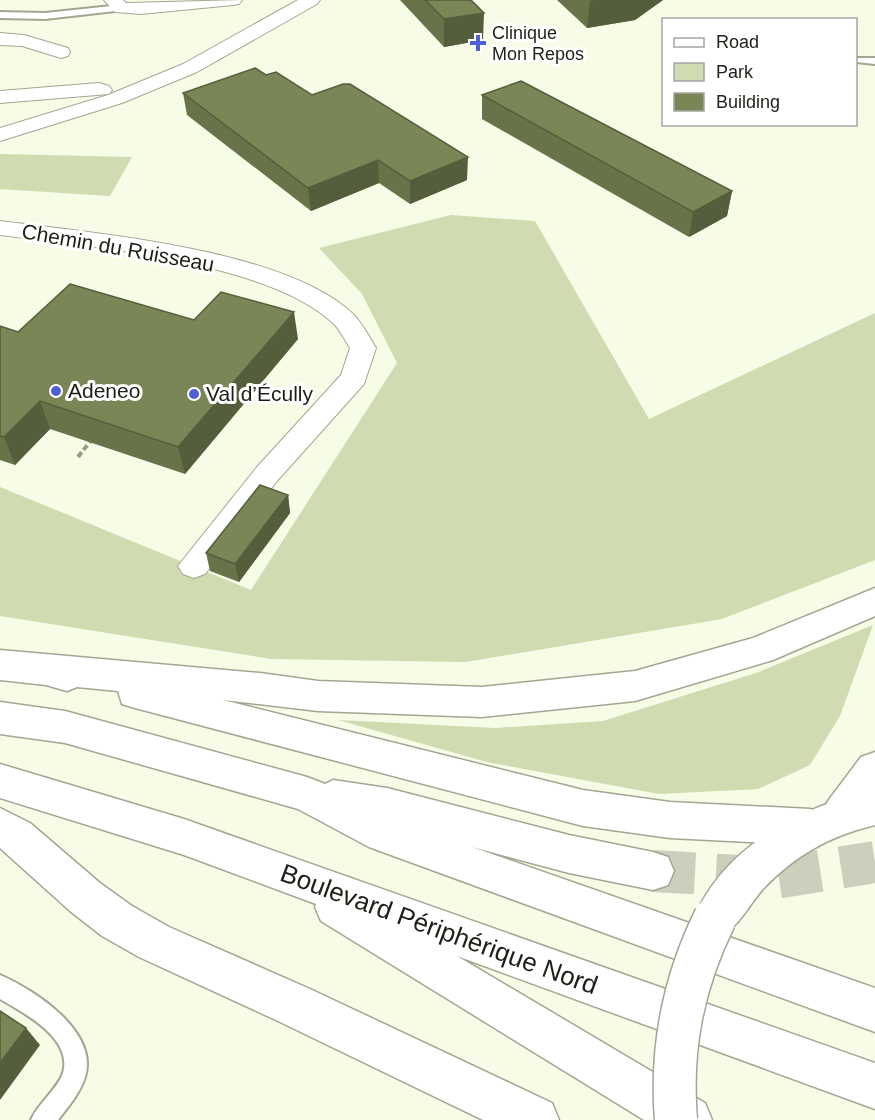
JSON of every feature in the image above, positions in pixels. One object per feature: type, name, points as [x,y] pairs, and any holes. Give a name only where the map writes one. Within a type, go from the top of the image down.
[{"type":"main road","points":[[0,665],[260,688],[318,696],[482,702],[635,686],[761,650],[875,601]]},
{"type":"main road","points":[[46,670],[583,808],[670,820],[842,816]]},
{"type":"main road","points":[[0,718],[65,727],[307,794],[387,806],[569,854],[653,871]]},
{"type":"main road","points":[[676,1120],[673,1064],[679,1017],[685,987],[700,946],[715,918],[733,891],[756,866],[784,843],[842,816],[875,768]]},
{"type":"main road","name":"Boulevard Périphérique Nord","points":[[0,781],[184,837],[875,1086]]},
{"type":"main road","points":[[307,794],[383,834],[875,1010]]},
{"type":"main road","points":[[0,826],[109,915],[154,942],[304,1010],[535,1120]]},
{"type":"main road","points":[[275,870],[688,1120]]},
{"type":"street","points":[[117,4],[141,9],[233,0]]},
{"type":"street","points":[[0,135],[115,99],[190,68],[310,0]]},
{"type":"street","points":[[0,39],[24,41],[61,52]]},
{"type":"street","points":[[0,97],[99,89],[115,99]]},
{"type":"street","name":"Chemin du Ruisseau","points":[[0,228],[175,254],[259,275],[305,294],[343,319],[363,348],[354,378],[267,474],[194,566]]},
{"type":"lane","points":[[0,15],[45,16],[117,4]]},
{"type":"lane","points":[[858,60],[875,61]]},
{"type":"lane","points":[[0,986],[50,1017],[73,1047],[74,1075],[43,1120]]},
{"type":"path","points":[[78,457],[92,438]]},
{"type":"green space","points":[[0,154],[132,157],[110,196],[0,189]]},
{"type":"green space","points":[[451,215],[535,221],[649,419],[875,313],[875,560],[722,619],[466,662],[271,659],[0,616],[0,487],[251,590],[397,363],[362,294],[319,248]]},
{"type":"green space","points":[[873,625],[840,716],[810,765],[758,789],[659,794],[487,762],[338,720],[496,728],[603,721],[756,673]]},
{"type":"building","points":[[425,0],[471,0],[484,13],[444,19]]},
{"type":"building","points":[[255,68],[266,75],[276,72],[312,95],[343,84],[350,84],[468,157],[410,181],[378,160],[308,188],[183,93]]},
{"type":"building","points":[[521,81],[732,191],[693,212],[482,95]]},
{"type":"building","points":[[70,284],[194,320],[221,292],[294,312],[178,447],[40,401],[4,437],[0,436],[0,326],[18,332]]},
{"type":"building","points":[[260,485],[288,495],[235,564],[206,553]]},
{"type":"building","points":[[0,1011],[26,1028],[0,1063]]},
{"type":"tunnel","points":[[653,871],[775,878],[875,862]]},
{"type":"place","name":"Clinique Mon Repos","points":[[478,43]]},
{"type":"place","name":"Adeneo","points":[[56,391]]},
{"type":"place","name":"Val d’Écully","points":[[194,394]]}]
